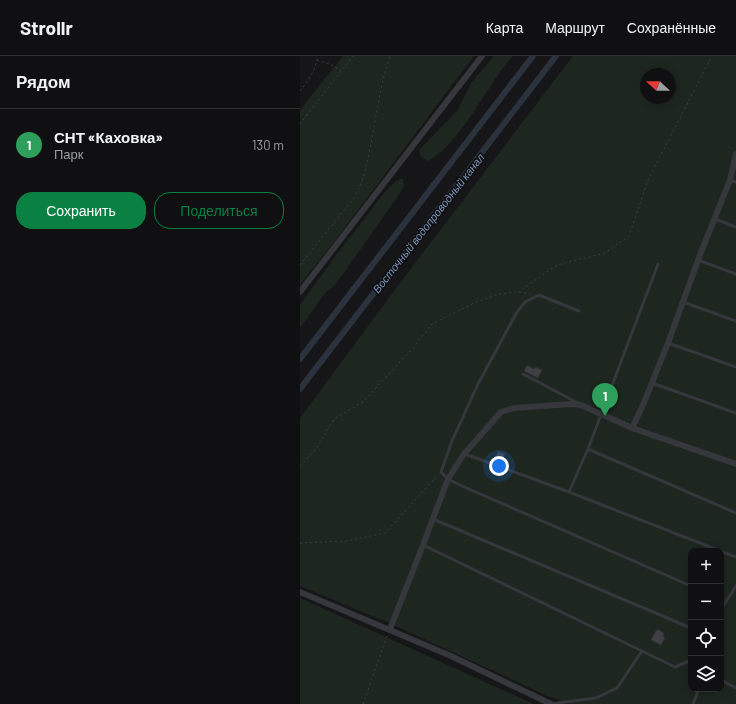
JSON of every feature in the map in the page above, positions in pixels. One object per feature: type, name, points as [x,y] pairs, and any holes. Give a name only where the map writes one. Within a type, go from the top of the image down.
[{"type":"street","points":[[300,292],[482,56]]},
{"type":"street","points":[[632,428],[652,383],[684,302],[698,260],[733,181],[736,154]]},
{"type":"street","points":[[390,629],[448,479],[464,454],[501,412],[514,408],[571,404],[581,405],[632,428],[736,464]]},
{"type":"street","points":[[300,592],[451,656],[551,704]]},
{"type":"lane","points":[[715,220],[736,227]]},
{"type":"lane","points":[[698,260],[736,274]]},
{"type":"lane","points":[[569,492],[588,449],[658,264]]},
{"type":"lane","points":[[579,311],[539,295],[525,302],[517,312],[478,384],[452,441],[441,472],[448,479],[688,585]]},
{"type":"lane","points":[[684,302],[736,320]]},
{"type":"lane","points":[[668,342],[736,367]]},
{"type":"lane","points":[[522,374],[581,405]]},
{"type":"lane","points":[[652,383],[736,413]]},
{"type":"lane","points":[[588,449],[736,513]]},
{"type":"lane","points":[[464,454],[569,492],[736,557]]},
{"type":"lane","points":[[433,519],[688,627]]},
{"type":"lane","points":[[423,546],[675,667],[688,661]]},
{"type":"lane","points":[[724,604],[736,586]]},
{"type":"lane","points":[[551,704],[596,698],[617,688],[642,651]]},
{"type":"lane","points":[[724,682],[736,688]]},
{"type":"lane","points":[[693,704],[698,692]]},
{"type":"path","points":[[300,92],[312,74],[317,56]]},
{"type":"path","points":[[300,124],[353,56]]},
{"type":"path","points":[[300,265],[354,198],[360,187],[366,170],[375,119],[390,56]]},
{"type":"path","points":[[518,292],[557,265],[605,253],[629,236],[648,180],[712,56]]},
{"type":"path","points":[[317,60],[330,64],[341,71]]},
{"type":"path","points":[[300,466],[316,449],[334,419],[363,402],[413,348],[432,324],[474,303],[499,294],[518,292],[539,295]]},
{"type":"path","points":[[300,543],[346,541],[385,533],[441,472]]},
{"type":"path","points":[[363,704],[390,629]]},
{"type":"shaded area","points":[[343,56],[474,56],[300,285],[300,110]]},
{"type":"shaded area","points":[[494,56],[513,56],[500,72],[465,124],[447,146],[428,161],[421,157],[419,150],[457,111],[471,83]]},
{"type":"shaded area","points":[[573,56],[736,56],[736,704],[571,704],[550,697],[389,623],[300,586],[300,418],[400,283]]},
{"type":"shaded area","points":[[403,178],[404,186],[396,199],[343,274],[333,287],[326,292],[300,328],[300,305],[384,193],[396,181]]},
{"type":"shaded area","points":[[300,598],[534,704],[300,704]]},
{"type":"building","points":[[527,365],[534,369],[535,367],[542,370],[538,378],[524,371]]},
{"type":"building","points":[[498,451],[505,454],[501,464],[494,461]]},
{"type":"building","points":[[657,629],[664,633],[663,636],[665,638],[661,645],[651,640]]},
{"type":"waterway","name":"Восточный водопроводный канал","points":[[300,359],[533,56]]},
{"type":"waterway","name":"Восточный водопроводный канал","points":[[300,389],[556,56]]},
{"type":"place","name":"СНТ «Каховка»","points":[[605,416]]}]
